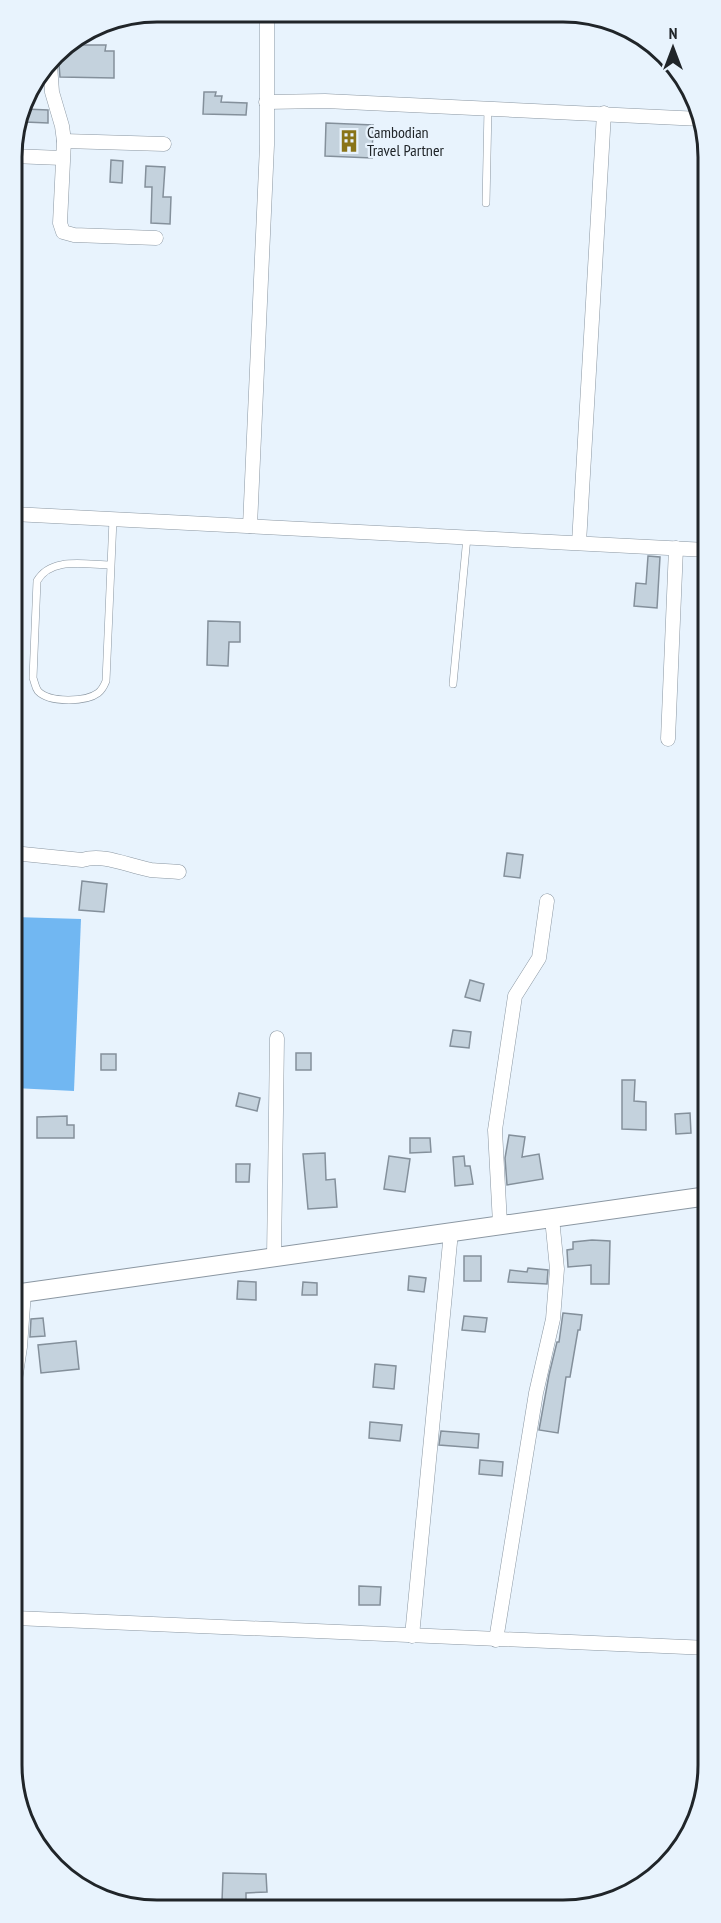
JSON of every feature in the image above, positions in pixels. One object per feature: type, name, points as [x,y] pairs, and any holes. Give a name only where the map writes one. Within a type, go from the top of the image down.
[{"type":"street","points":[[250,526],[267,145],[267,23]]},
{"type":"street","points":[[51,76],[52,92],[64,141],[60,223],[63,232],[74,236],[156,238]]},
{"type":"street","points":[[266,102],[325,101],[692,118]]},
{"type":"street","points":[[579,543],[604,113]]},
{"type":"street","points":[[64,141],[164,144]]},
{"type":"street","points":[[23,156],[62,158]]},
{"type":"street","points":[[23,514],[698,549]]},
{"type":"street","points":[[668,739],[676,548]]},
{"type":"street","points":[[23,853],[82,860],[91,857],[104,858],[151,870],[179,872]]},
{"type":"street","points":[[500,1224],[495,1130],[515,996],[538,958],[547,901]]},
{"type":"street","points":[[274,1257],[277,1038]]},
{"type":"street","points":[[22,1293],[698,1197]]},
{"type":"street","points":[[498,1629],[536,1393],[553,1319],[557,1269],[552,1218]]},
{"type":"street","points":[[413,1626],[451,1232]]},
{"type":"street","points":[[22,1617],[498,1629],[698,1647]]},
{"type":"lane","points":[[486,203],[488,108]]},
{"type":"lane","points":[[111,565],[52,566],[42,572],[37,581],[33,678],[36,689],[44,696],[76,700],[92,697],[101,692],[106,681],[113,519]]},
{"type":"lane","points":[[453,684],[466,537]]},
{"type":"water","points":[[23,917],[81,919],[74,1091],[22,1088]]},
{"type":"building","points":[[83,45],[106,45],[105,51],[114,51],[114,78],[60,77],[59,65]]},
{"type":"building","points":[[204,92],[216,92],[215,96],[222,96],[221,102],[247,103],[246,115],[203,114]]},
{"type":"building","points":[[32,109],[48,110],[48,123],[27,122]]},
{"type":"building","name":"Cambodian Travel Partner","points":[[326,123],[373,125],[372,158],[325,156]]},
{"type":"building","points":[[111,160],[123,161],[122,183],[110,182]]},
{"type":"building","points":[[146,166],[165,167],[163,197],[171,197],[170,224],[151,223],[152,187],[145,187]]},
{"type":"building","points":[[648,556],[660,557],[657,608],[634,606],[636,583],[646,584]]},
{"type":"building","points":[[208,621],[240,622],[240,642],[229,642],[228,666],[207,665]]},
{"type":"building","points":[[507,853],[523,855],[520,878],[504,876]]},
{"type":"building","points":[[82,881],[107,884],[104,912],[79,910]]},
{"type":"building","points":[[470,980],[484,984],[480,1001],[465,997]]},
{"type":"building","points":[[453,1030],[471,1032],[469,1048],[450,1046]]},
{"type":"building","points":[[296,1053],[311,1053],[311,1070],[296,1070]]},
{"type":"building","points":[[101,1054],[116,1054],[116,1070],[101,1070]]},
{"type":"building","points":[[622,1080],[635,1080],[634,1101],[646,1102],[646,1130],[622,1129]]},
{"type":"building","points":[[239,1093],[260,1098],[257,1111],[236,1106]]},
{"type":"building","points":[[690,1113],[691,1133],[676,1134],[675,1114]]},
{"type":"building","points":[[67,1116],[67,1125],[74,1125],[74,1138],[37,1138],[37,1117]]},
{"type":"building","points":[[509,1135],[525,1137],[522,1157],[539,1154],[543,1179],[507,1185],[505,1158]]},
{"type":"building","points":[[410,1138],[430,1138],[431,1152],[410,1153]]},
{"type":"building","points":[[325,1153],[326,1180],[335,1179],[337,1207],[308,1209],[303,1154]]},
{"type":"building","points":[[389,1156],[410,1159],[405,1192],[384,1189]]},
{"type":"building","points":[[464,1156],[465,1166],[470,1166],[473,1184],[455,1186],[453,1157]]},
{"type":"building","points":[[236,1164],[250,1164],[249,1182],[236,1182]]},
{"type":"building","points":[[610,1241],[609,1284],[591,1284],[591,1265],[568,1267],[567,1250],[573,1249],[573,1242]]},
{"type":"building","points":[[464,1256],[481,1256],[481,1281],[464,1281]]},
{"type":"building","points":[[528,1268],[548,1270],[547,1284],[508,1282],[510,1270],[527,1272]]},
{"type":"building","points":[[409,1276],[426,1278],[424,1292],[408,1290]]},
{"type":"building","points":[[238,1281],[256,1282],[256,1300],[237,1299]]},
{"type":"building","points":[[303,1282],[317,1283],[317,1295],[302,1295]]},
{"type":"building","points":[[563,1313],[582,1315],[570,1377],[566,1377],[558,1433],[539,1430],[549,1375],[557,1342],[559,1342]]},
{"type":"building","points":[[464,1316],[487,1318],[485,1332],[462,1330]]},
{"type":"building","points":[[43,1318],[45,1336],[30,1337],[31,1319]]},
{"type":"building","points":[[76,1341],[79,1369],[41,1373],[38,1345]]},
{"type":"building","points":[[375,1364],[396,1366],[394,1389],[373,1387]]},
{"type":"building","points":[[370,1422],[402,1425],[400,1441],[369,1438]]},
{"type":"building","points":[[441,1431],[479,1434],[478,1448],[439,1445]]},
{"type":"building","points":[[480,1460],[503,1462],[502,1476],[479,1474]]},
{"type":"building","points":[[359,1586],[381,1587],[380,1605],[359,1605]]},
{"type":"building","points":[[223,1873],[266,1874],[267,1892],[246,1893],[246,1900],[222,1900]]},
{"type":"place","name":"Cambodian Travel Partner","points":[[349,141]]}]
